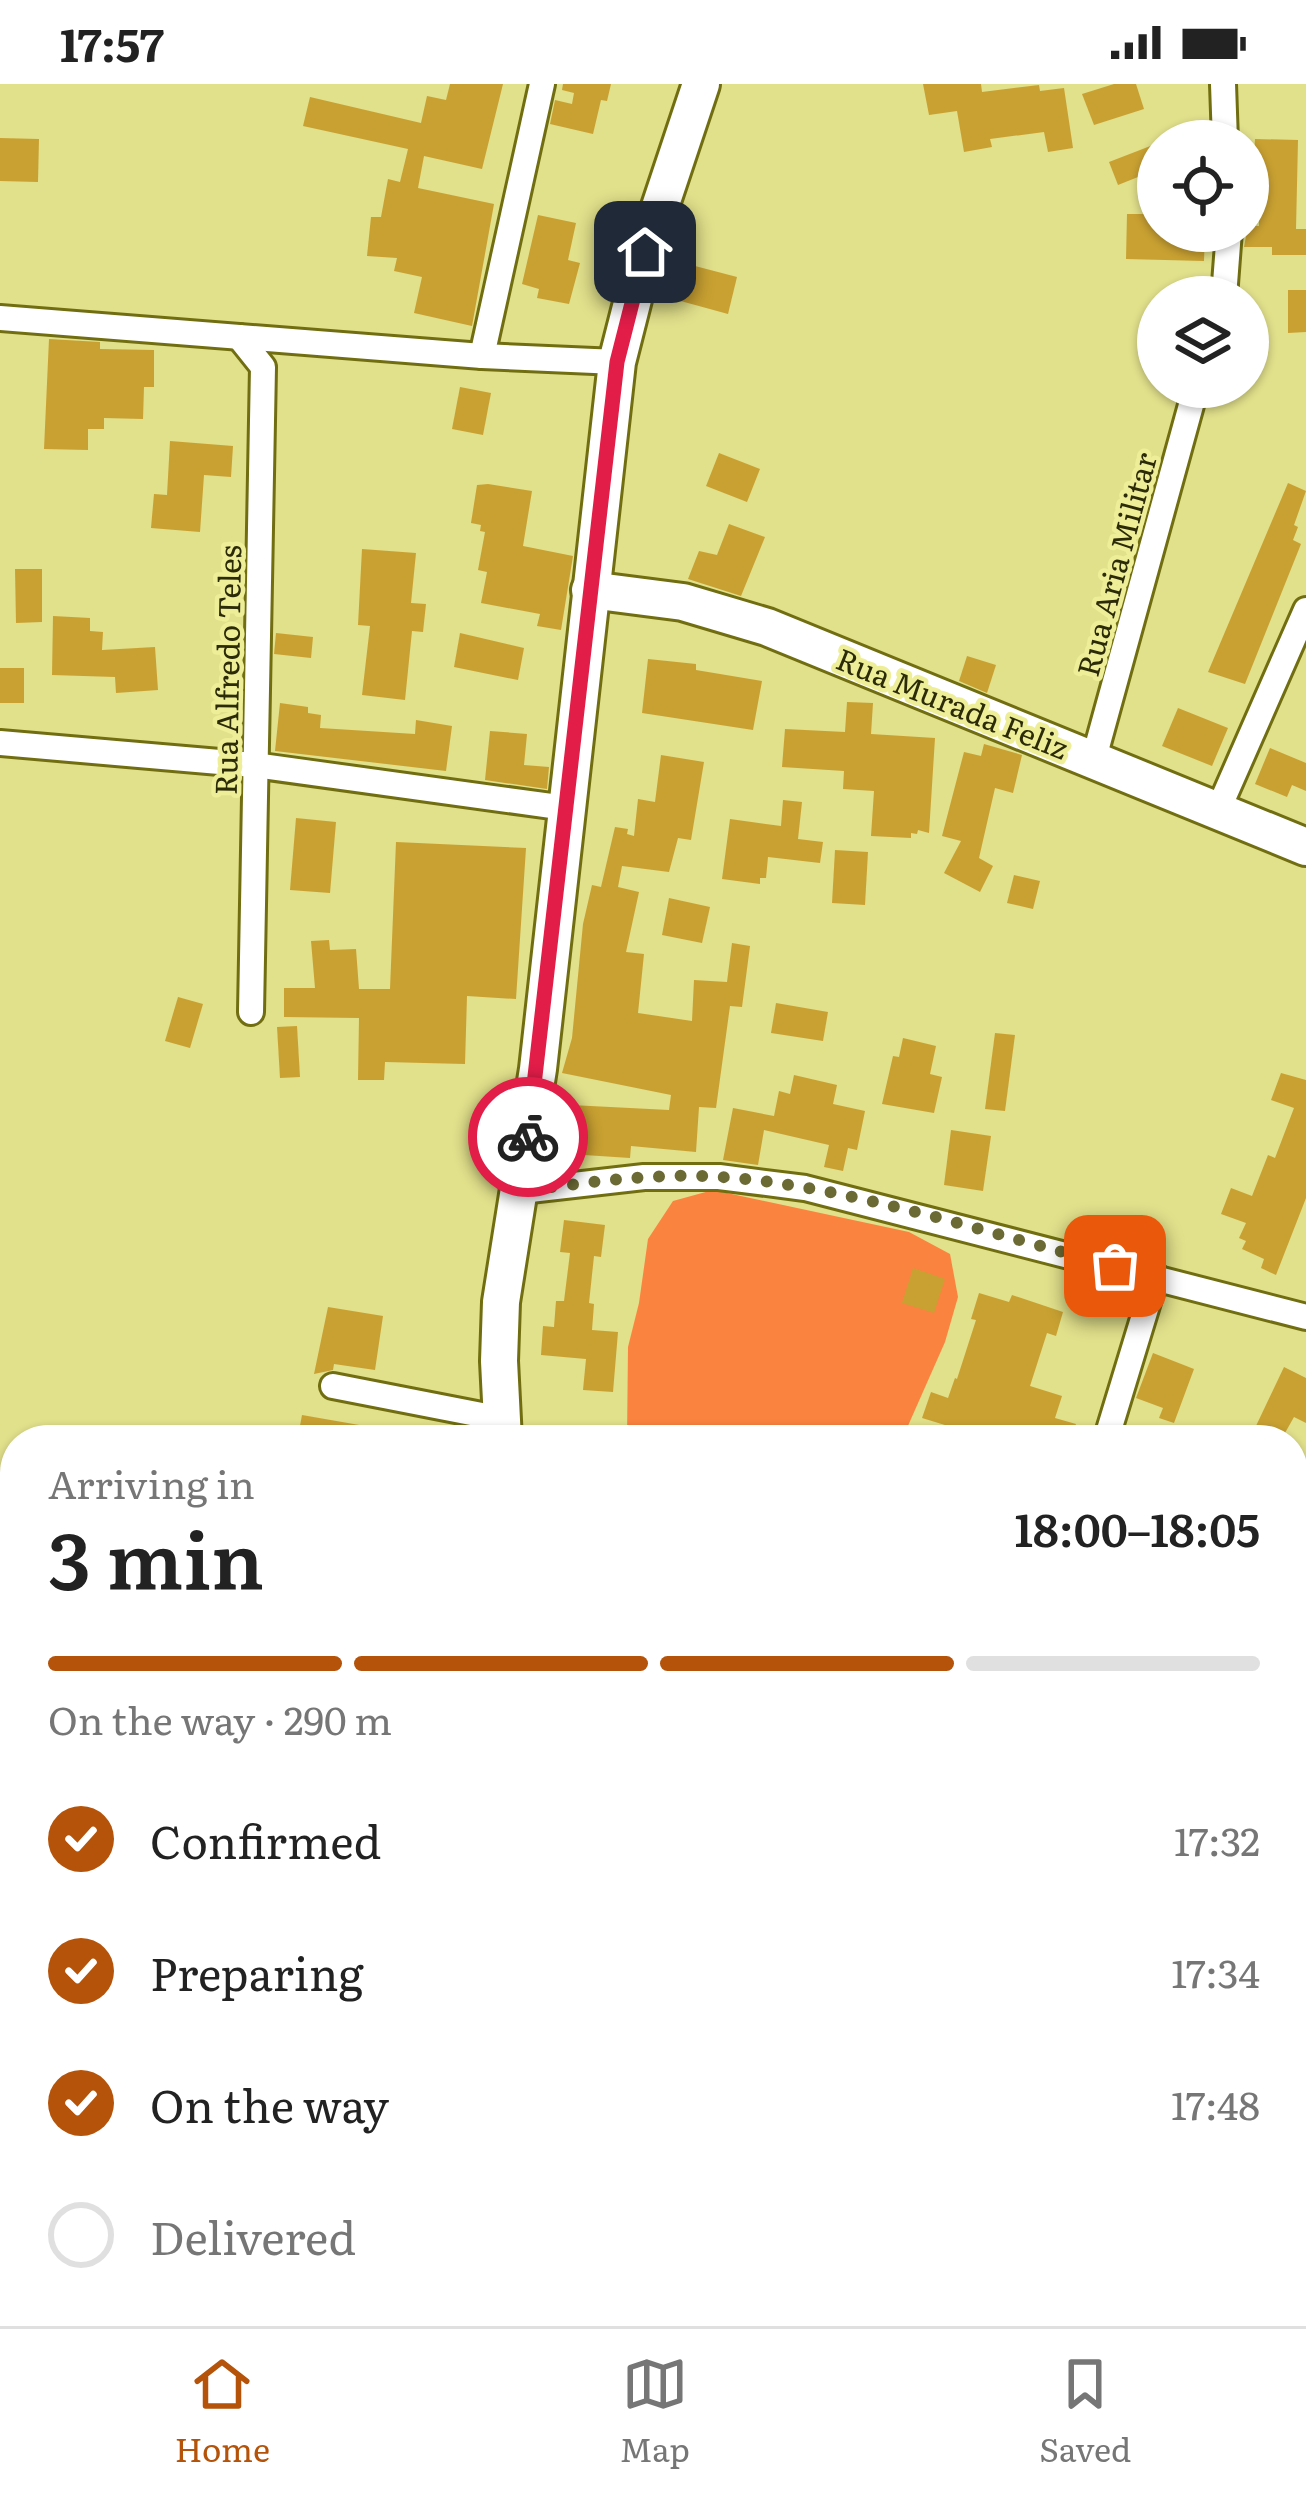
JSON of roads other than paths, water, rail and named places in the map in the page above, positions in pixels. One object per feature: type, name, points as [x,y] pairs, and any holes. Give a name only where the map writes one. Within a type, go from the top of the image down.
[{"type":"street","points":[[482,356],[542,84]]},
{"type":"street","points":[[502,1425],[501,1302],[520,1191],[617,362],[645,252],[701,84]]},
{"type":"street","points":[[1223,84],[1224,120]]},
{"type":"street","points":[[0,318],[482,356],[617,362]]},
{"type":"street","name":"Rua Alfredo Teles","points":[[239,337],[262,367],[251,1012]]},
{"type":"street","name":"Rua Aria Militar","points":[[1094,758],[1190,408]]},
{"type":"street","name":"Rua Murada Feliz","points":[[590,590],[651,596],[722,612],[1219,808],[1306,847]]},
{"type":"street","points":[[1219,808],[1306,610]]},
{"type":"street","points":[[0,742],[254,765],[566,808]]},
{"type":"street","points":[[520,1191],[644,1177],[760,1182],[888,1208],[1306,1316]]},
{"type":"street","points":[[1111,1425],[1156,1276]]},
{"type":"street","points":[[333,1386],[483,1425]]}]
